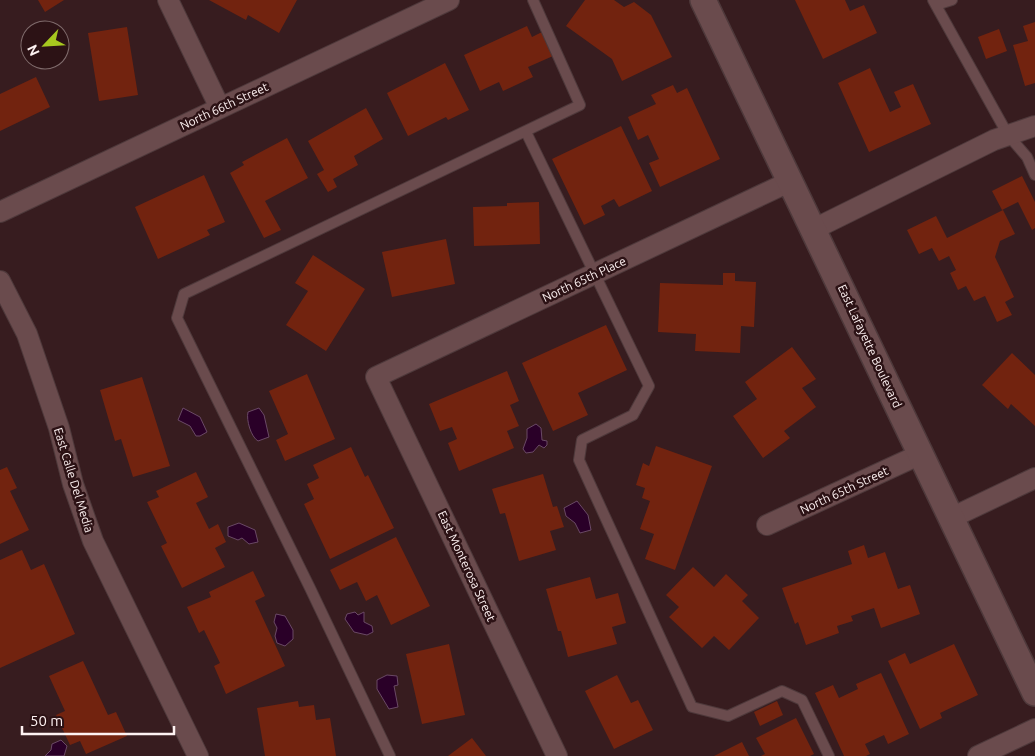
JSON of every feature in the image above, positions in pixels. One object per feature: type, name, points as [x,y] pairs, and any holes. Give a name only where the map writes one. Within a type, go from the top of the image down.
[{"type":"street","points":[[168,0],[220,108]]},
{"type":"street","name":"North 66th Street","points":[[0,212],[449,0]]},
{"type":"street","name":"East Lafayette Boulevard","points":[[703,0],[1035,693]]},
{"type":"street","points":[[814,229],[1008,135],[1035,126]]},
{"type":"street","name":"North 65th Place","points":[[376,377],[791,181]]},
{"type":"street","name":"East Calle Del Media","points":[[0,281],[27,334],[59,428],[73,484],[93,541],[198,756]]},
{"type":"street","name":"East Monterosa Street","points":[[376,377],[557,756]]},
{"type":"street","name":"North 65th Street","points":[[767,526],[921,454]]},
{"type":"street","points":[[951,518],[1035,478]]},
{"type":"street","points":[[978,756],[1035,729]]},
{"type":"lane","points":[[390,756],[176,318],[184,294],[580,105],[533,0]]},
{"type":"lane","points":[[952,0],[935,3],[1008,135],[1027,157],[1035,175]]},
{"type":"lane","points":[[526,132],[649,386],[633,415],[582,440],[579,460],[692,707],[728,716],[782,691],[802,700],[828,756]]},
{"type":"shaded area","points":[[183,408],[200,417],[207,432],[196,436],[190,426],[178,420]]},
{"type":"shaded area","points":[[259,408],[264,415],[269,437],[258,441],[255,439],[248,424],[248,412]]},
{"type":"shaded area","points":[[536,424],[541,428],[542,440],[547,441],[547,445],[544,448],[539,445],[533,452],[526,453],[523,449],[527,438],[527,429]]},
{"type":"shaded area","points":[[577,501],[588,515],[591,530],[580,533],[575,523],[566,516],[564,508]]},
{"type":"shaded area","points":[[239,523],[255,530],[258,542],[249,544],[242,538],[238,540],[228,536],[228,527]]},
{"type":"shaded area","points":[[355,612],[358,615],[364,612],[364,622],[372,626],[373,632],[367,635],[354,632],[345,619],[347,614]]},
{"type":"shaded area","points":[[276,614],[285,616],[293,630],[293,639],[285,646],[277,643],[275,636],[277,628],[274,622]]},
{"type":"shaded area","points":[[387,675],[397,676],[398,685],[394,686],[398,707],[389,709],[377,689],[377,680]]},
{"type":"shaded area","points":[[61,740],[67,746],[64,756],[45,756],[51,750],[52,744]]},
{"type":"building","points":[[38,0],[64,0],[45,12]]},
{"type":"building","points":[[209,0],[297,0],[279,33],[248,15],[246,20]]},
{"type":"building","points":[[585,0],[614,0],[624,7],[634,2],[651,15],[672,57],[622,81],[612,59],[566,26]]},
{"type":"building","points":[[795,0],[845,0],[850,11],[864,5],[877,33],[823,59]]},
{"type":"building","points":[[1035,22],[1035,83],[1025,86],[1013,45],[1028,41],[1023,26]]},
{"type":"building","points":[[527,26],[532,37],[542,32],[553,56],[528,67],[533,77],[503,91],[499,82],[480,91],[464,55]]},
{"type":"building","points":[[127,27],[138,95],[99,101],[88,33]]},
{"type":"building","points":[[999,29],[1007,51],[986,59],[978,37]]},
{"type":"building","points":[[445,63],[469,110],[448,120],[446,117],[408,136],[387,93]]},
{"type":"building","points":[[870,68],[890,112],[901,107],[894,92],[913,84],[931,124],[869,152],[838,83]]},
{"type":"building","points":[[36,77],[50,107],[0,131],[0,94]]},
{"type":"building","points":[[673,85],[677,93],[687,88],[720,159],[660,187],[649,163],[659,159],[648,135],[638,140],[628,117],[656,104],[651,95]]},
{"type":"building","points":[[366,108],[383,139],[354,156],[358,165],[333,179],[337,187],[328,192],[317,174],[324,170],[308,141]]},
{"type":"building","points":[[621,126],[652,191],[619,207],[614,199],[601,206],[605,215],[584,225],[552,159]]},
{"type":"building","points":[[287,138],[308,178],[265,201],[281,230],[264,238],[230,173],[244,165],[242,162]]},
{"type":"building","points":[[204,175],[225,222],[207,230],[210,235],[158,259],[135,207]]},
{"type":"building","points":[[1022,176],[1035,202],[1035,228],[1032,230],[1018,202],[1002,210],[992,191]]},
{"type":"building","points":[[539,202],[540,244],[474,246],[473,207],[507,206],[507,203]]},
{"type":"building","points":[[1003,210],[1015,234],[1000,241],[995,257],[1014,297],[1005,302],[1012,315],[997,322],[985,296],[974,301],[966,286],[958,290],[950,273],[956,270],[949,256],[939,261],[932,248],[919,254],[907,230],[936,216],[947,238]]},
{"type":"building","points":[[446,239],[455,284],[392,297],[382,252]]},
{"type":"building","points":[[313,255],[365,289],[326,351],[286,325],[308,291],[295,283]]},
{"type":"building","points":[[723,273],[735,273],[735,281],[756,282],[754,327],[741,326],[740,353],[695,351],[696,334],[658,332],[660,283],[723,285]]},
{"type":"building","points":[[606,325],[627,370],[578,393],[588,415],[553,431],[522,363]]},
{"type":"building","points":[[792,347],[816,379],[802,388],[816,407],[784,431],[790,438],[763,458],[733,416],[757,399],[745,382]]},
{"type":"building","points":[[1012,353],[1035,375],[1035,426],[1011,404],[1008,409],[982,385]]},
{"type":"building","points":[[507,371],[519,401],[510,405],[519,426],[507,431],[514,448],[459,471],[448,443],[457,439],[452,427],[440,431],[429,404]]},
{"type":"building","points":[[307,374],[335,439],[285,461],[276,440],[288,434],[269,391]]},
{"type":"building","points":[[142,377],[170,466],[133,477],[121,439],[115,441],[100,390]]},
{"type":"building","points":[[656,446],[712,466],[675,570],[645,559],[654,534],[640,529],[650,501],[642,498],[645,488],[636,485],[643,463],[649,466]]},
{"type":"building","points":[[351,447],[365,477],[368,475],[394,528],[330,559],[304,504],[314,499],[307,484],[319,478],[313,465]]},
{"type":"building","points":[[7,467],[17,488],[10,491],[29,530],[0,544],[0,470]]},
{"type":"building","points":[[196,472],[208,497],[196,503],[209,529],[218,524],[226,542],[215,548],[225,567],[182,588],[161,546],[167,543],[147,502],[159,497],[156,491]]},
{"type":"building","points":[[543,474],[553,507],[557,506],[564,527],[550,531],[556,550],[519,561],[505,513],[500,514],[492,489]]},
{"type":"building","points":[[396,537],[430,606],[391,625],[377,595],[366,601],[357,582],[340,590],[330,570]]},
{"type":"building","points":[[864,545],[868,558],[885,552],[898,589],[910,585],[920,614],[881,628],[874,608],[851,616],[853,621],[837,626],[839,633],[806,645],[798,622],[795,624],[782,588],[852,564],[848,551]]},
{"type":"building","points":[[22,550],[31,570],[44,564],[75,634],[0,668],[0,560]]},
{"type":"building","points":[[693,567],[714,587],[726,574],[748,595],[742,601],[759,618],[729,650],[714,636],[702,648],[669,617],[679,607],[666,595]]},
{"type":"building","points":[[253,571],[265,596],[255,601],[285,666],[226,694],[214,666],[220,663],[204,630],[199,633],[187,607],[211,597],[209,592]]},
{"type":"building","points":[[590,577],[596,599],[618,593],[626,623],[612,627],[617,644],[568,657],[561,631],[558,631],[546,589]]},
{"type":"building","points":[[449,644],[465,715],[422,724],[406,654]]},
{"type":"building","points":[[954,644],[978,695],[940,713],[942,718],[920,729],[888,661],[905,653],[910,664]]},
{"type":"building","points":[[83,661],[108,715],[116,712],[127,736],[86,754],[80,741],[70,745],[56,715],[65,711],[49,676]]},
{"type":"building","points":[[881,673],[909,734],[888,744],[884,735],[865,744],[870,754],[866,756],[844,756],[815,693],[833,685],[839,698],[858,689],[856,684]]},
{"type":"building","points":[[617,675],[631,703],[638,700],[653,730],[614,749],[585,691]]},
{"type":"building","points":[[298,701],[299,707],[314,705],[316,720],[330,718],[336,756],[265,756],[257,708]]},
{"type":"building","points":[[777,701],[783,715],[760,726],[754,712]]},
{"type":"building","points":[[796,718],[814,754],[810,756],[761,756],[765,754],[756,738]]},
{"type":"building","points":[[472,738],[486,756],[448,756]]},
{"type":"building","points":[[742,742],[749,756],[714,756]]}]
